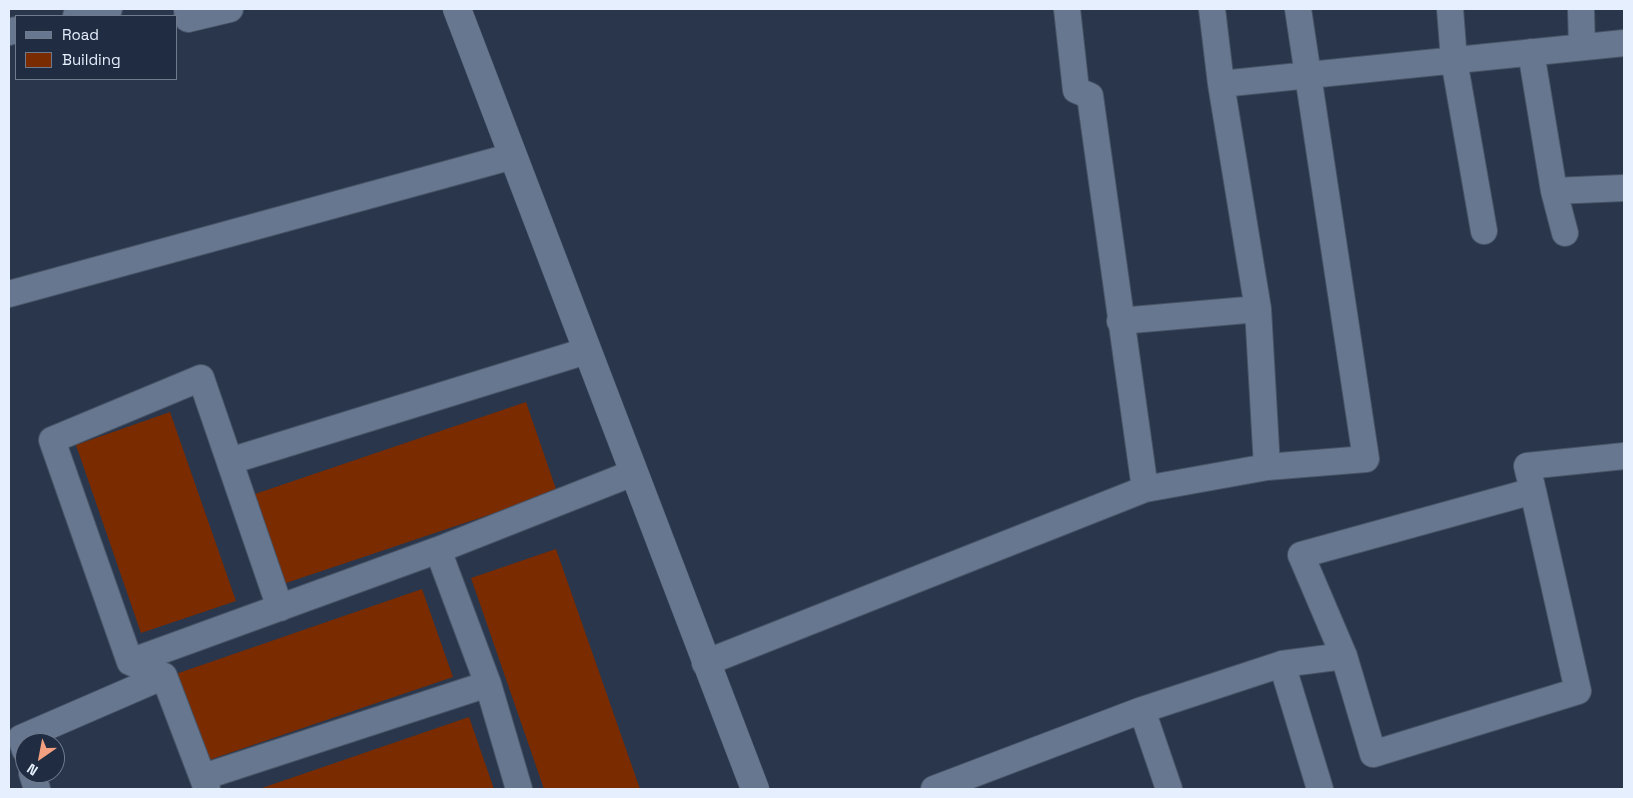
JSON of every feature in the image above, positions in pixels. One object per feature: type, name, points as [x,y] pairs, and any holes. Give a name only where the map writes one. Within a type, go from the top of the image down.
[{"type":"street","points":[[80,15],[107,9]]},
{"type":"street","points":[[187,9],[188,19],[230,9]]},
{"type":"street","points":[[457,9],[754,789]]},
{"type":"street","points":[[1067,9],[1076,90],[1090,96],[1145,489]]},
{"type":"street","points":[[1212,9],[1221,84],[1258,309],[1266,467]]},
{"type":"street","points":[[705,663],[1145,489],[1266,467],[1366,459],[1298,9]]},
{"type":"street","points":[[1450,9],[1454,60],[1484,231]]},
{"type":"street","points":[[1581,9],[1582,47]]},
{"type":"street","points":[[1221,84],[1624,43]]},
{"type":"street","points":[[1531,52],[1554,191],[1564,233]]},
{"type":"street","points":[[9,294],[513,156]]},
{"type":"street","points":[[1554,191],[1624,188]]},
{"type":"street","points":[[1120,321],[1258,309]]},
{"type":"street","points":[[230,461],[586,351]]},
{"type":"street","points":[[280,608],[202,378],[52,440],[130,662],[164,676],[205,783],[488,684]]},
{"type":"street","points":[[1533,491],[1301,555],[1344,656],[1372,754],[1578,692],[1533,491],[1527,466],[1624,456]]},
{"type":"street","points":[[130,662],[438,550],[633,473]]},
{"type":"street","points":[[438,550],[488,684],[519,789]]},
{"type":"street","points":[[934,789],[1142,710],[1282,664],[1344,656]]},
{"type":"street","points":[[1282,664],[1320,789]]},
{"type":"street","points":[[33,733],[164,676]]},
{"type":"street","points":[[1142,710],[1169,789]]},
{"type":"building","points":[[526,402],[557,492],[283,584],[252,495]]},
{"type":"building","points":[[170,412],[236,601],[141,633],[76,445]]},
{"type":"building","points":[[556,549],[640,789],[544,789],[471,578]]},
{"type":"building","points":[[422,589],[453,677],[200,763],[170,676]]},
{"type":"building","points":[[469,717],[494,789],[259,789]]}]
